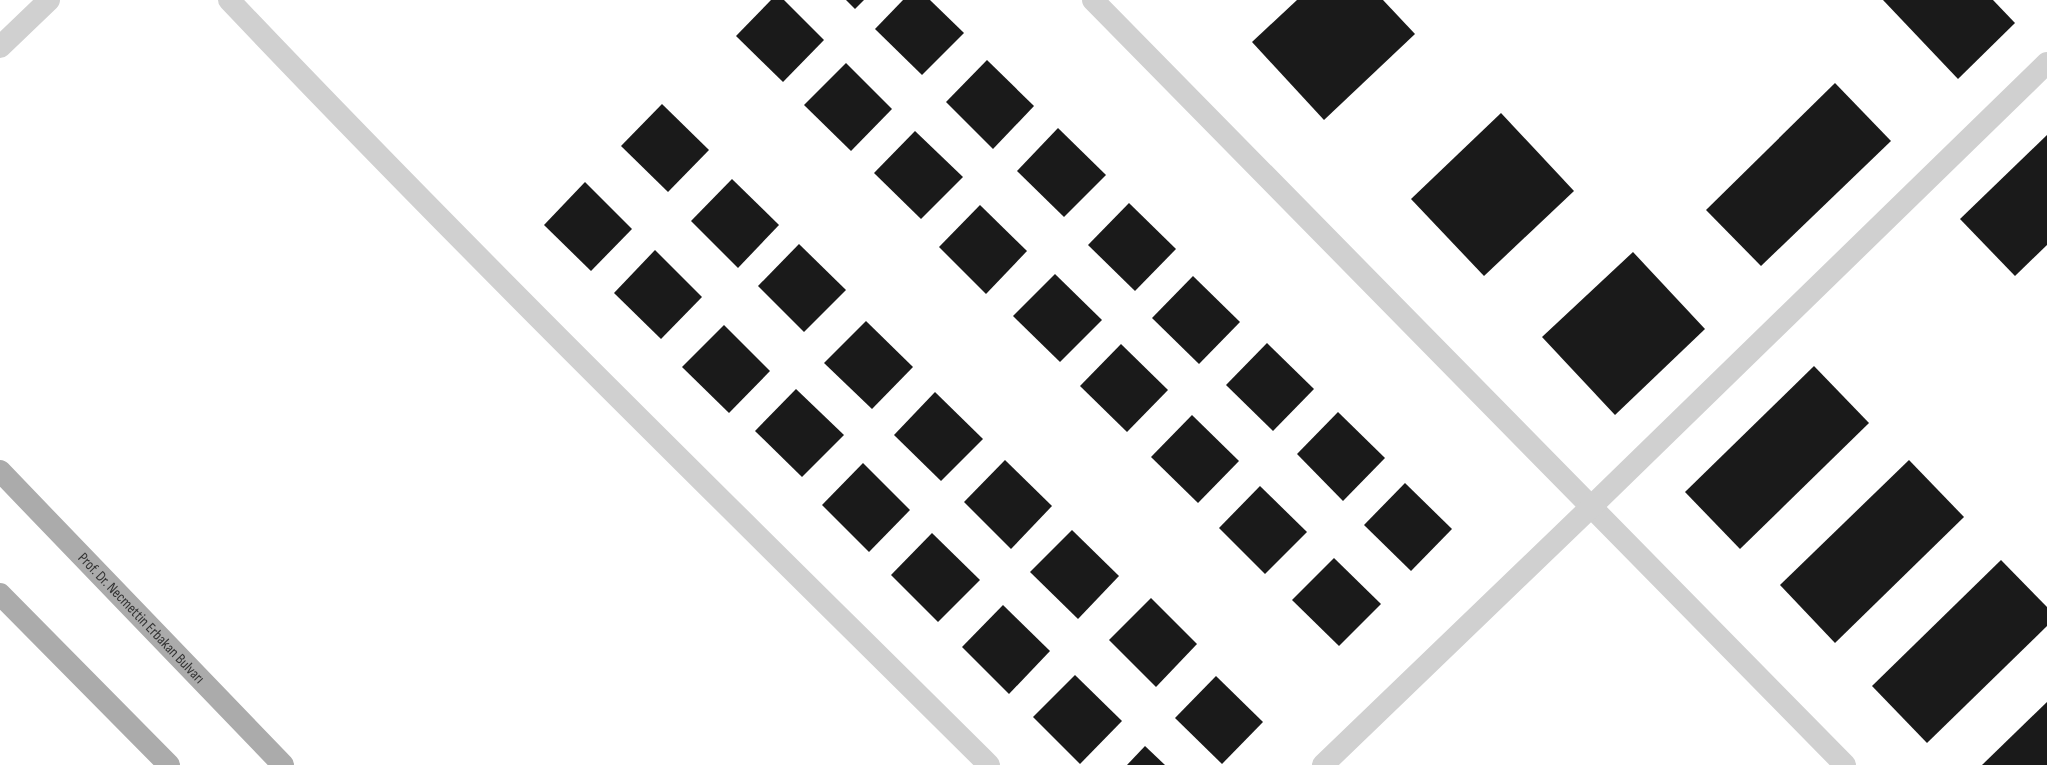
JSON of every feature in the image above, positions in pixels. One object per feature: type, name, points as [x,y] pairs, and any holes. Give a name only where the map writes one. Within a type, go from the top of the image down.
[{"type":"main road","name":"Prof. Dr. Necmettin Erbakan Bulvarı","points":[[0,471],[283,765]]},
{"type":"main road","points":[[0,594],[169,765]]},
{"type":"street","points":[[0,48],[49,0]]},
{"type":"street","points":[[229,0],[341,118],[602,380],[990,765]]},
{"type":"street","points":[[1093,0],[1845,765]]},
{"type":"street","points":[[1323,765],[1592,506],[2047,63]]},
{"type":"building","points":[[771,0],[784,0],[824,40],[783,82],[736,36]]},
{"type":"building","points":[[846,0],[864,0],[855,9]]},
{"type":"building","points":[[903,0],[930,0],[964,33],[922,75],[875,29]]},
{"type":"building","points":[[1297,0],[1383,0],[1415,34],[1324,120],[1252,42]]},
{"type":"building","points":[[1883,0],[1993,0],[2015,23],[1958,79]]},
{"type":"building","points":[[987,60],[1034,106],[993,149],[946,102]]},
{"type":"building","points":[[846,63],[892,109],[851,151],[804,105]]},
{"type":"building","points":[[1835,83],[1891,141],[1761,266],[1706,210]]},
{"type":"building","points":[[662,104],[709,150],[668,192],[621,146]]},
{"type":"building","points":[[1501,113],[1574,191],[1484,276],[1411,199]]},
{"type":"building","points":[[1058,128],[1106,175],[1064,217],[1017,171]]},
{"type":"building","points":[[915,131],[963,177],[921,219],[874,173]]},
{"type":"building","points":[[2047,135],[2047,245],[2015,276],[1960,219]]},
{"type":"building","points":[[732,179],[779,225],[738,268],[691,221]]},
{"type":"building","points":[[585,182],[632,229],[591,271],[544,225]]},
{"type":"building","points":[[1129,203],[1176,249],[1135,291],[1088,245]]},
{"type":"building","points":[[980,205],[1027,251],[986,294],[939,247]]},
{"type":"building","points":[[799,244],[846,290],[804,332],[758,286]]},
{"type":"building","points":[[655,250],[702,297],[661,339],[614,293]]},
{"type":"building","points":[[1633,252],[1705,329],[1615,415],[1542,337]]},
{"type":"building","points":[[1055,274],[1102,320],[1060,362],[1013,316]]},
{"type":"building","points":[[1193,276],[1240,322],[1199,364],[1152,318]]},
{"type":"building","points":[[866,321],[913,367],[872,409],[824,363]]},
{"type":"building","points":[[724,325],[770,371],[729,413],[682,367]]},
{"type":"building","points":[[1267,343],[1314,389],[1273,431],[1226,385]]},
{"type":"building","points":[[1121,344],[1168,390],[1127,432],[1080,386]]},
{"type":"building","points":[[1814,366],[1869,423],[1740,549],[1685,492]]},
{"type":"building","points":[[796,389],[844,435],[802,477],[755,431]]},
{"type":"building","points":[[935,392],[983,439],[941,481],[894,435]]},
{"type":"building","points":[[1338,412],[1385,458],[1343,501],[1297,454]]},
{"type":"building","points":[[1192,415],[1239,461],[1198,503],[1151,457]]},
{"type":"building","points":[[1005,460],[1052,506],[1011,549],[964,502]]},
{"type":"building","points":[[1909,460],[1964,517],[1835,643],[1780,585]]},
{"type":"building","points":[[863,463],[910,510],[869,552],[822,505]]},
{"type":"building","points":[[1405,483],[1452,529],[1411,571],[1364,525]]},
{"type":"building","points":[[1260,486],[1307,532],[1265,574],[1219,528]]},
{"type":"building","points":[[1072,530],[1119,576],[1078,619],[1030,572]]},
{"type":"building","points":[[932,533],[980,580],[938,622],[891,575]]},
{"type":"building","points":[[1334,558],[1381,604],[1339,646],[1292,600]]},
{"type":"building","points":[[2001,560],[2047,607],[2047,626],[1927,743],[1872,686]]},
{"type":"building","points":[[1151,598],[1197,644],[1156,687],[1109,640]]},
{"type":"building","points":[[1003,605],[1050,651],[1009,694],[962,647]]},
{"type":"building","points":[[1075,675],[1122,721],[1080,764],[1033,717]]},
{"type":"building","points":[[1216,676],[1263,722],[1222,764],[1175,718]]},
{"type":"building","points":[[2047,702],[2047,765],[1982,765]]},
{"type":"building","points":[[1145,746],[1165,765],[1127,765]]}]
